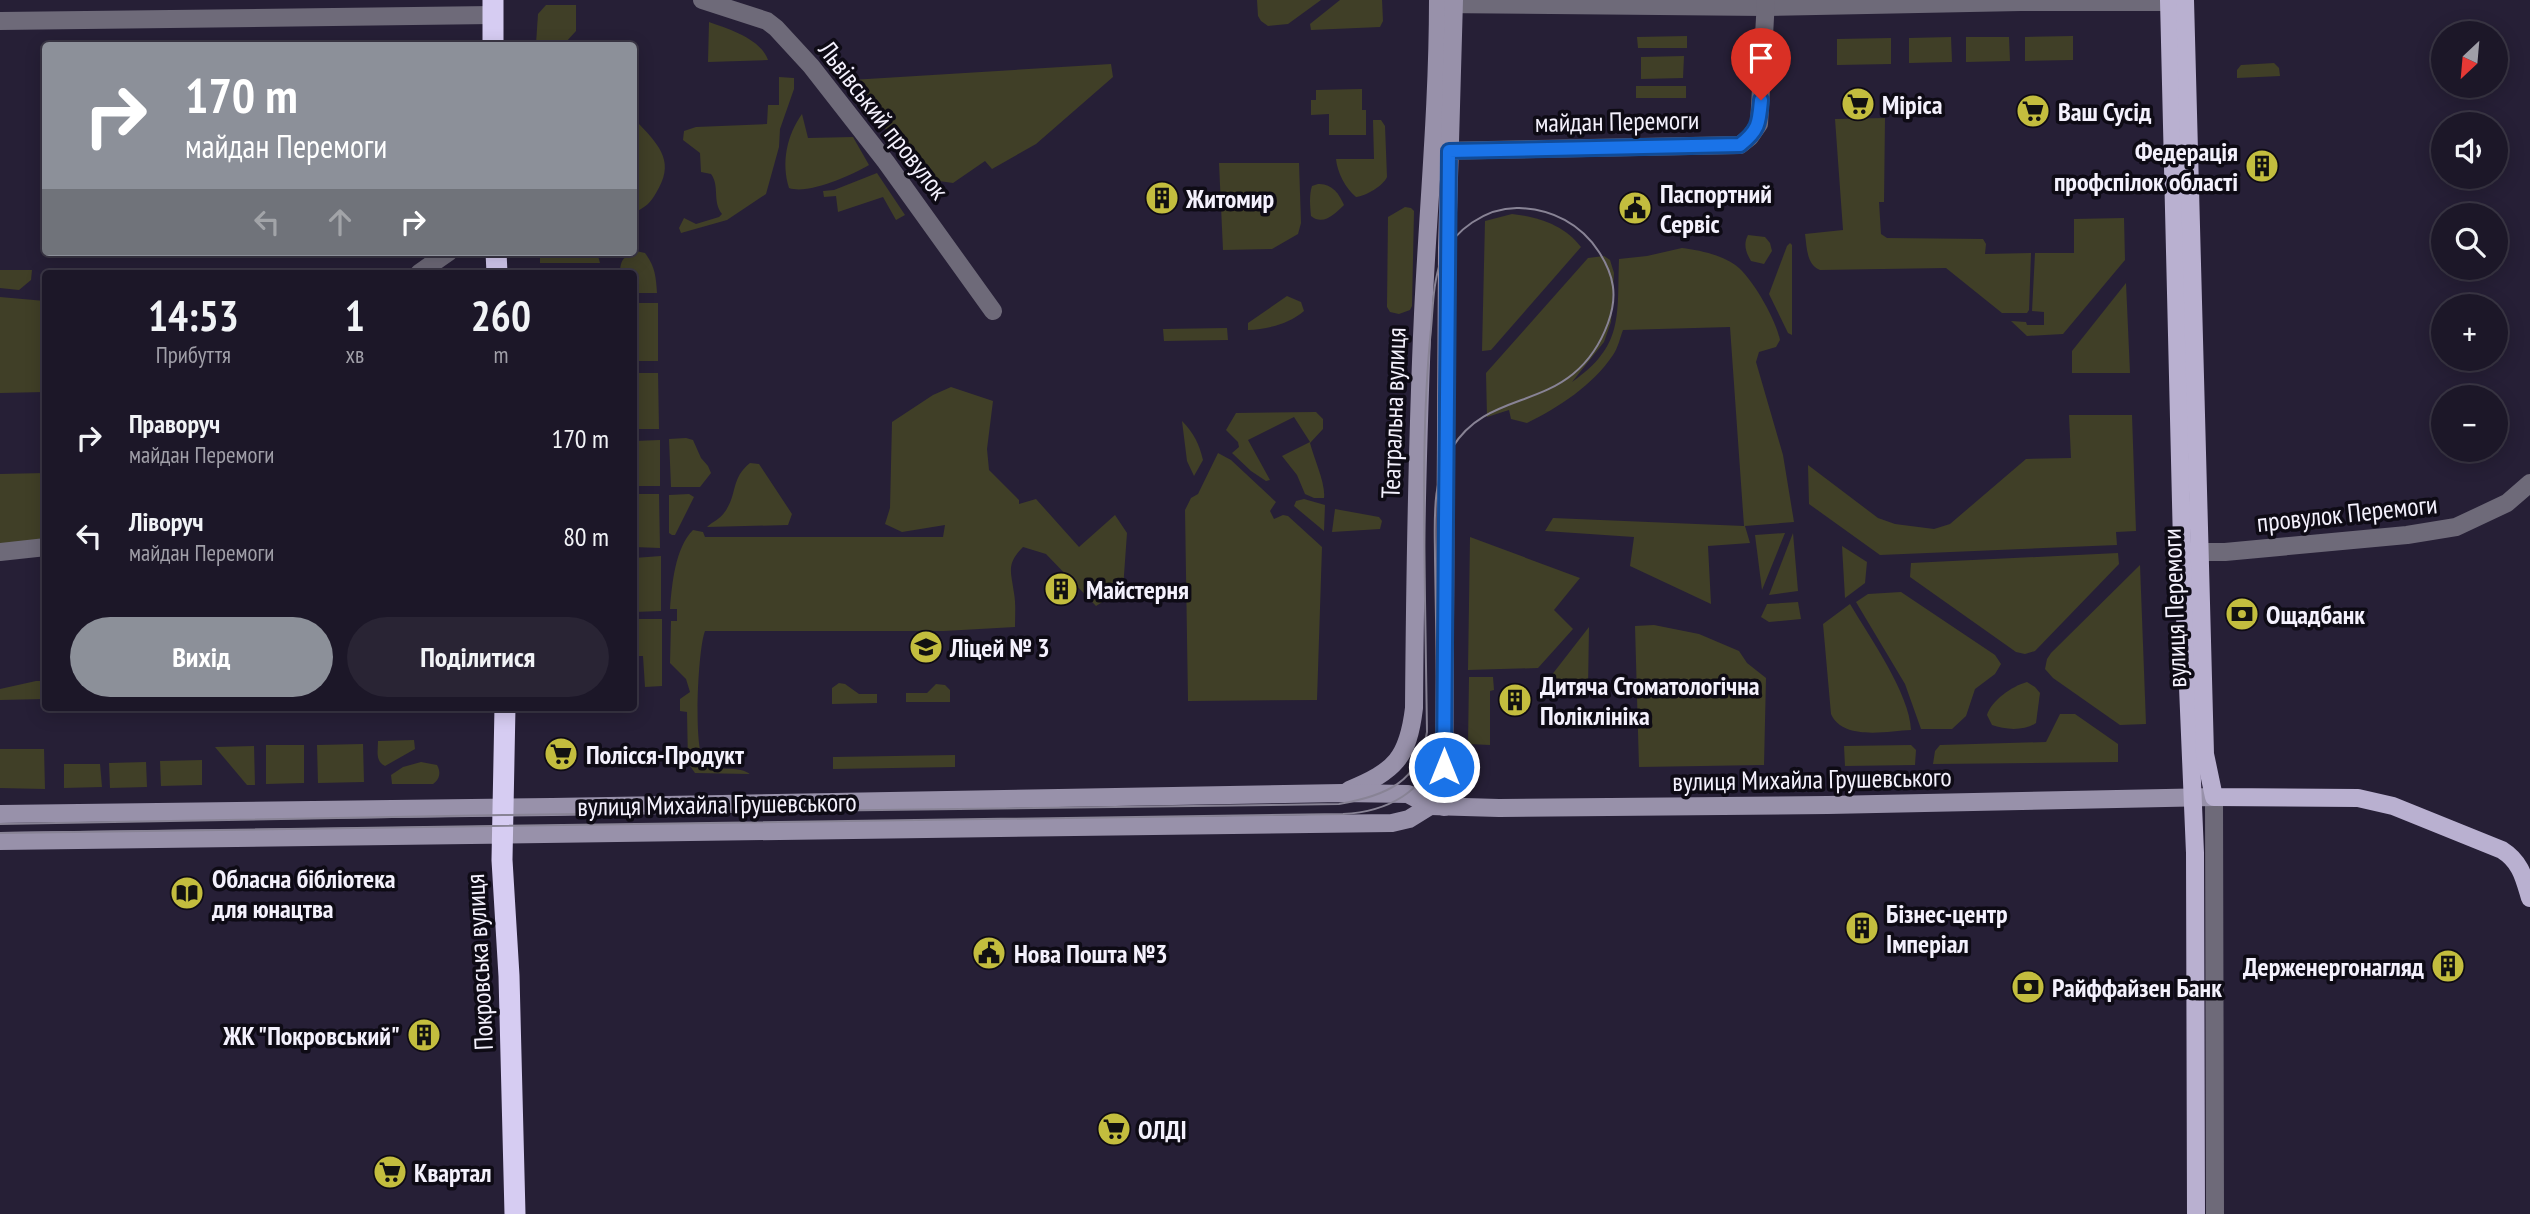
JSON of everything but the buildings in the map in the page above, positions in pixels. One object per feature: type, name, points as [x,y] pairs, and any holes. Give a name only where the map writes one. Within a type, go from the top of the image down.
[{"type":"highway","points":[[493,8],[494,42]]},
{"type":"highway","name":"Покровська вулиця","points":[[505,711],[502,834],[510,1002],[515,1214]]},
{"type":"main road","name":"вулиця Перемоги","points":[[2177,1],[2205,754],[2214,797]]},
{"type":"main road","name":"вулиця Перемоги","points":[[2177,1],[2182,557],[2189,743],[2194,798],[2196,1214]]},
{"type":"main road","name":"Театральна вулиця","points":[[1437,806],[1441,151],[1446,2]]},
{"type":"main road","name":"Театральна вулиця","points":[[1342,793],[1377,778],[1391,768],[1403,753],[1412,728],[1423,318],[1441,151]]},
{"type":"main road","name":"вулиця Михайла Грушевського","points":[[0,814],[1342,793],[1408,794],[1437,806],[1499,808],[1815,806],[2214,797]]},
{"type":"main road","points":[[2214,797],[2358,798],[2393,806],[2522,859],[2520,867],[2530,898]]},
{"type":"main road","name":"вулиця Михайла Грушевського","points":[[0,841],[1392,823],[1409,819],[1437,806]]},
{"type":"street","name":"Львівський провулок","points":[[702,0],[767,21],[785,37],[886,162],[993,311]]},
{"type":"street","points":[[1446,2],[2177,1]]},
{"type":"street","name":"майдан Перемоги","points":[[1441,151],[1740,145],[1759,124],[1766,3]]},
{"type":"street","points":[[0,21],[493,8]]},
{"type":"street","points":[[423,270],[443,256]]},
{"type":"street","name":"провулок Перемоги","points":[[2199,552],[2225,552],[2407,535],[2456,527],[2507,503],[2530,483]]},
{"type":"street","points":[[0,552],[42,547]]},
{"type":"street","name":"вулиця Перемоги","points":[[2214,797],[2216,1214]]},
{"type":"shaded area","points":[[1257,0],[1321,0],[1288,24],[1268,26],[1258,16]]},
{"type":"shaded area","points":[[1340,0],[1382,0],[1383,21],[1380,27],[1311,30],[1310,24]]},
{"type":"shaded area","points":[[546,5],[576,5],[576,31],[566,42],[536,42],[538,14]]},
{"type":"shaded area","points":[[709,22],[752,41],[759,46],[768,60],[708,62]]},
{"type":"shaded area","points":[[1687,36],[1687,48],[1638,48],[1637,37]]},
{"type":"shaded area","points":[[2073,36],[2073,60],[2025,61],[2025,37]]},
{"type":"shaded area","points":[[1951,37],[1952,62],[1909,63],[1909,38]]},
{"type":"shaded area","points":[[1966,37],[2009,37],[2010,61],[1966,62]]},
{"type":"shaded area","points":[[1891,38],[1891,64],[1837,65],[1837,39]]},
{"type":"shaded area","points":[[1684,56],[1683,78],[1641,79],[1641,57]]},
{"type":"shaded area","points":[[2274,63],[2279,68],[2280,76],[2237,78],[2237,70],[2241,65]]},
{"type":"shaded area","points":[[1111,64],[1113,77],[1036,144],[992,169],[985,161],[953,183],[925,179],[908,161],[851,80]]},
{"type":"shaded area","points":[[779,77],[794,78],[794,89],[780,129],[779,147],[766,194],[727,220],[681,233],[679,228],[684,218],[696,224],[722,214],[717,204],[714,179],[711,174],[701,172],[700,153],[683,140],[684,131],[696,127],[767,124],[768,105],[779,105]]},
{"type":"shaded area","points":[[1636,86],[1686,86],[1686,98],[1636,98]]},
{"type":"shaded area","points":[[1362,89],[1362,110],[1366,110],[1366,135],[1329,135],[1329,114],[1311,115],[1311,100],[1316,100],[1316,90]]},
{"type":"shaded area","points":[[802,114],[808,138],[853,137],[869,165],[841,179],[818,186],[807,189],[789,188],[787,149]]},
{"type":"shaded area","points":[[1885,118],[1884,202],[1879,202],[1881,234],[1887,238],[1983,239],[1986,244],[1985,254],[2031,253],[2027,313],[2002,313],[1946,268],[1820,270],[1812,264],[1805,234],[1843,230],[1835,119]]},
{"type":"shaded area","points":[[1373,120],[1381,120],[1385,126],[1387,177],[1374,190],[1356,197],[1343,180],[1336,159],[1374,159]]},
{"type":"shaded area","points":[[637,124],[654,140],[665,164],[662,182],[645,207],[637,211]]},
{"type":"shaded area","points":[[1219,163],[1299,163],[1301,223],[1298,234],[1272,249],[1223,250]]},
{"type":"shaded area","points":[[877,173],[905,215],[896,220],[883,197],[838,212],[836,196],[824,197],[823,191],[834,190]]},
{"type":"shaded area","points":[[1327,185],[1334,190],[1344,205],[1333,215],[1320,220],[1311,216],[1310,201],[1312,186]]},
{"type":"shaded area","points":[[1405,207],[1414,211],[1412,306],[1410,310],[1399,314],[1390,312],[1387,307],[1388,217]]},
{"type":"shaded area","points":[[1512,214],[1550,223],[1567,233],[1581,247],[1491,350],[1482,351],[1485,221]]},
{"type":"shaded area","points":[[2124,218],[2125,260],[2063,334],[2027,336],[2011,321],[2044,325],[2044,312],[2032,311],[2035,253],[2074,253],[2074,219]]},
{"type":"shaded area","points":[[1748,235],[1765,237],[1770,243],[1772,251],[1764,264],[1749,258],[1745,245]]},
{"type":"shaded area","points":[[1790,243],[1792,335],[1788,333],[1769,294]]},
{"type":"shaded area","points":[[1682,248],[1712,254],[1739,268],[1764,302],[1780,340],[1776,347],[1759,352],[1756,362],[1783,455],[1794,522],[1745,526],[1750,543],[1708,546],[1711,604],[1630,566],[1634,537],[1545,531],[1553,518],[1744,526],[1730,327],[1623,330],[1613,355],[1605,366],[1563,403],[1527,423],[1511,419],[1509,410],[1487,417],[1486,373],[1588,258],[1604,256],[1610,260],[1614,273],[1611,322],[1604,342],[1572,382],[1589,369],[1609,342],[1617,313],[1619,259]]},
{"type":"shaded area","points":[[637,251],[645,253],[651,262],[657,293],[637,293],[637,270],[620,270],[627,256],[637,256]]},
{"type":"shaded area","points":[[540,256],[598,256],[600,263],[540,263]]},
{"type":"shaded area","points":[[0,270],[32,270],[31,280],[19,290],[0,288]]},
{"type":"shaded area","points":[[2126,283],[2130,373],[2072,373],[2072,351]]},
{"type":"shaded area","points":[[1287,296],[1301,302],[1304,311],[1278,325],[1248,330],[1248,323]]},
{"type":"shaded area","points":[[0,297],[42,301],[42,392],[0,393]]},
{"type":"shaded area","points":[[637,303],[658,303],[658,361],[637,361]]},
{"type":"shaded area","points":[[1227,328],[1228,340],[1164,341],[1163,329]]},
{"type":"shaded area","points":[[637,373],[658,373],[659,429],[637,429]]},
{"type":"shaded area","points":[[951,387],[993,401],[987,449],[989,470],[1019,500],[1019,504],[1036,499],[1079,547],[1115,515],[1127,533],[1123,589],[1096,606],[1046,554],[1023,547],[1014,558],[1011,568],[1015,627],[944,631],[705,631],[700,657],[698,698],[701,753],[709,765],[750,774],[695,773],[688,763],[687,712],[680,711],[680,699],[690,692],[686,679],[670,663],[671,621],[677,621],[677,609],[670,609],[672,589],[678,556],[687,538],[693,530],[703,532],[705,537],[943,537],[945,525],[902,532],[885,524],[890,508],[892,422],[933,395]]},
{"type":"shaded area","points":[[1316,412],[1323,419],[1323,429],[1310,443],[1322,479],[1324,498],[1305,494],[1297,475],[1282,456],[1310,442],[1294,417],[1248,440],[1270,480],[1266,481],[1251,471],[1232,453],[1239,447],[1238,442],[1226,430],[1236,413]]},
{"type":"shaded area","points":[[2069,415],[2132,415],[2136,531],[2116,532],[2117,545],[1880,555],[1809,504],[1808,465],[1878,518],[1895,524],[1934,529],[1950,524],[2026,459],[2071,458]]},
{"type":"shaded area","points":[[1182,421],[1196,439],[1203,460],[1194,476],[1187,461]]},
{"type":"shaded area","points":[[669,439],[693,440],[711,473],[700,487],[671,487]]},
{"type":"shaded area","points":[[660,440],[660,486],[637,486],[637,441]]},
{"type":"shaded area","points":[[1218,453],[1231,460],[1276,502],[1270,511],[1274,519],[1288,516],[1322,547],[1317,700],[1188,701],[1185,510],[1191,498],[1198,494]]},
{"type":"shaded area","points":[[750,463],[759,464],[792,514],[788,525],[707,527],[724,513],[739,475]]},
{"type":"shaded area","points":[[42,473],[42,538],[30,542],[0,544],[0,474]]},
{"type":"shaded area","points":[[637,494],[659,494],[660,548],[637,547]]},
{"type":"shaded area","points":[[689,494],[694,497],[675,535],[672,535],[669,533],[669,495]]},
{"type":"shaded area","points":[[1304,499],[1325,505],[1324,531],[1294,506],[1296,501]]},
{"type":"shaded area","points":[[1335,509],[1379,517],[1382,521],[1380,529],[1332,532]]},
{"type":"shaded area","points":[[1785,533],[1762,590],[1755,535]]},
{"type":"shaded area","points":[[1793,533],[1798,591],[1769,595]]},
{"type":"shaded area","points":[[1470,537],[1580,578],[1554,610],[1573,629],[1538,668],[1468,670]]},
{"type":"shaded area","points":[[1842,546],[1867,562],[1865,583],[1845,598]]},
{"type":"shaded area","points":[[2118,553],[2119,564],[2035,651],[2025,654],[2016,652],[1910,577],[1911,563]]},
{"type":"shaded area","points":[[661,556],[661,611],[637,612],[637,558]]},
{"type":"shaded area","points":[[2140,565],[2146,724],[2120,725],[2053,678],[2045,669],[2051,653]]},
{"type":"shaded area","points":[[1901,592],[1995,655],[2001,664],[1995,674],[1975,689],[1966,716],[1952,729],[1921,729],[1905,684],[1856,602],[1868,594]]},
{"type":"shaded area","points":[[1798,602],[1801,619],[1769,622],[1761,617],[1767,604]]},
{"type":"shaded area","points":[[1850,604],[1896,683],[1904,700],[1911,730],[1855,731],[1845,728],[1831,714],[1823,624]]},
{"type":"shaded area","points":[[637,619],[662,619],[662,686],[645,687],[643,656],[637,656]]},
{"type":"shaded area","points":[[1654,625],[1699,634],[1739,651],[1747,663],[1766,678],[1764,765],[1639,767],[1635,626]]},
{"type":"shaded area","points":[[1589,627],[1588,688],[1544,690],[1544,677],[1551,676]]},
{"type":"shaded area","points":[[1469,677],[1493,677],[1494,690],[1490,691],[1490,745],[1468,744]]},
{"type":"shaded area","points":[[42,681],[42,699],[0,700],[0,689]]},
{"type":"shaded area","points":[[2027,682],[2040,693],[2036,723],[2015,729],[1992,725],[1987,715],[1997,699]]},
{"type":"shaded area","points":[[839,683],[859,694],[877,694],[877,703],[832,704],[832,688]]},
{"type":"shaded area","points":[[936,684],[945,685],[950,690],[950,702],[906,702],[906,693],[927,693]]},
{"type":"shaded area","points":[[2060,714],[2075,714],[2118,744],[2118,762],[1933,764],[1935,751],[1940,745],[2046,742]]},
{"type":"shaded area","points":[[414,740],[415,749],[385,766],[380,761],[378,741]]},
{"type":"shaded area","points":[[363,744],[364,782],[318,783],[317,745]]},
{"type":"shaded area","points":[[266,745],[304,745],[304,783],[266,784]]},
{"type":"shaded area","points":[[1911,745],[1916,750],[1915,765],[1845,766],[1844,746]]},
{"type":"shaded area","points":[[254,746],[255,785],[247,785],[215,747]]},
{"type":"shaded area","points":[[0,749],[44,749],[45,789],[0,788]]},
{"type":"shaded area","points":[[955,755],[955,767],[833,769],[833,757]]},
{"type":"shaded area","points":[[202,760],[202,785],[161,786],[160,761]]},
{"type":"shaded area","points":[[146,762],[147,787],[110,788],[109,763]]},
{"type":"shaded area","points":[[421,762],[437,765],[439,775],[433,784],[392,784],[391,775],[403,767]]},
{"type":"shaded area","points":[[64,764],[100,764],[102,787],[64,788]]},
{"type":"tram line","points":[[0,824],[1339,804],[1371,797],[1397,784],[1408,775],[1423,749],[1427,732],[1425,431],[1436,277],[1446,250],[1462,230],[1483,216],[1507,209],[1531,209],[1554,215],[1584,233],[1599,252],[1611,277],[1614,295],[1608,323],[1594,351],[1584,363],[1558,384],[1478,420],[1464,432],[1445,461],[1437,488],[1435,516],[1438,713],[1436,747],[1424,777],[1414,788],[1389,804],[1343,814],[0,833]]},
{"type":"place","name":"Міріса","points":[[1858,104]]},
{"type":"place","name":"Ваш Сусід","points":[[2033,111]]},
{"type":"place","name":"Федерація профспілок області","points":[[2262,166]]},
{"type":"place","name":"Житомир","points":[[1162,198]]},
{"type":"place","name":"Паспортний Сервіс","points":[[1635,208]]},
{"type":"place","name":"Майстерня","points":[[1061,589]]},
{"type":"place","name":"Ощадбанк","points":[[2242,614]]},
{"type":"place","name":"Ліцей № 3","points":[[926,647]]},
{"type":"place","name":"Дитяча Стоматологічна Поліклініка","points":[[1515,700]]},
{"type":"place","name":"Полісся-Продукт","points":[[561,754]]},
{"type":"place","name":"Обласна бібліотека для юнацтва","points":[[187,893]]},
{"type":"place","name":"Бізнес-центр Імперіал","points":[[1862,928]]},
{"type":"place","name":"Нова Пошта №3","points":[[989,953]]},
{"type":"place","name":"Держенергонагляд","points":[[2448,966]]},
{"type":"place","name":"Райффайзен Банк","points":[[2028,987]]},
{"type":"place","name":"ЖК \"Покровський\"","points":[[424,1035]]},
{"type":"place","name":"ОЛДІ","points":[[1114,1129]]},
{"type":"place","name":"Квартал","points":[[390,1172]]},
{"type":"route","points":[[1444,767],[1449,151],[1740,145],[1759,124],[1761,100]]}]
